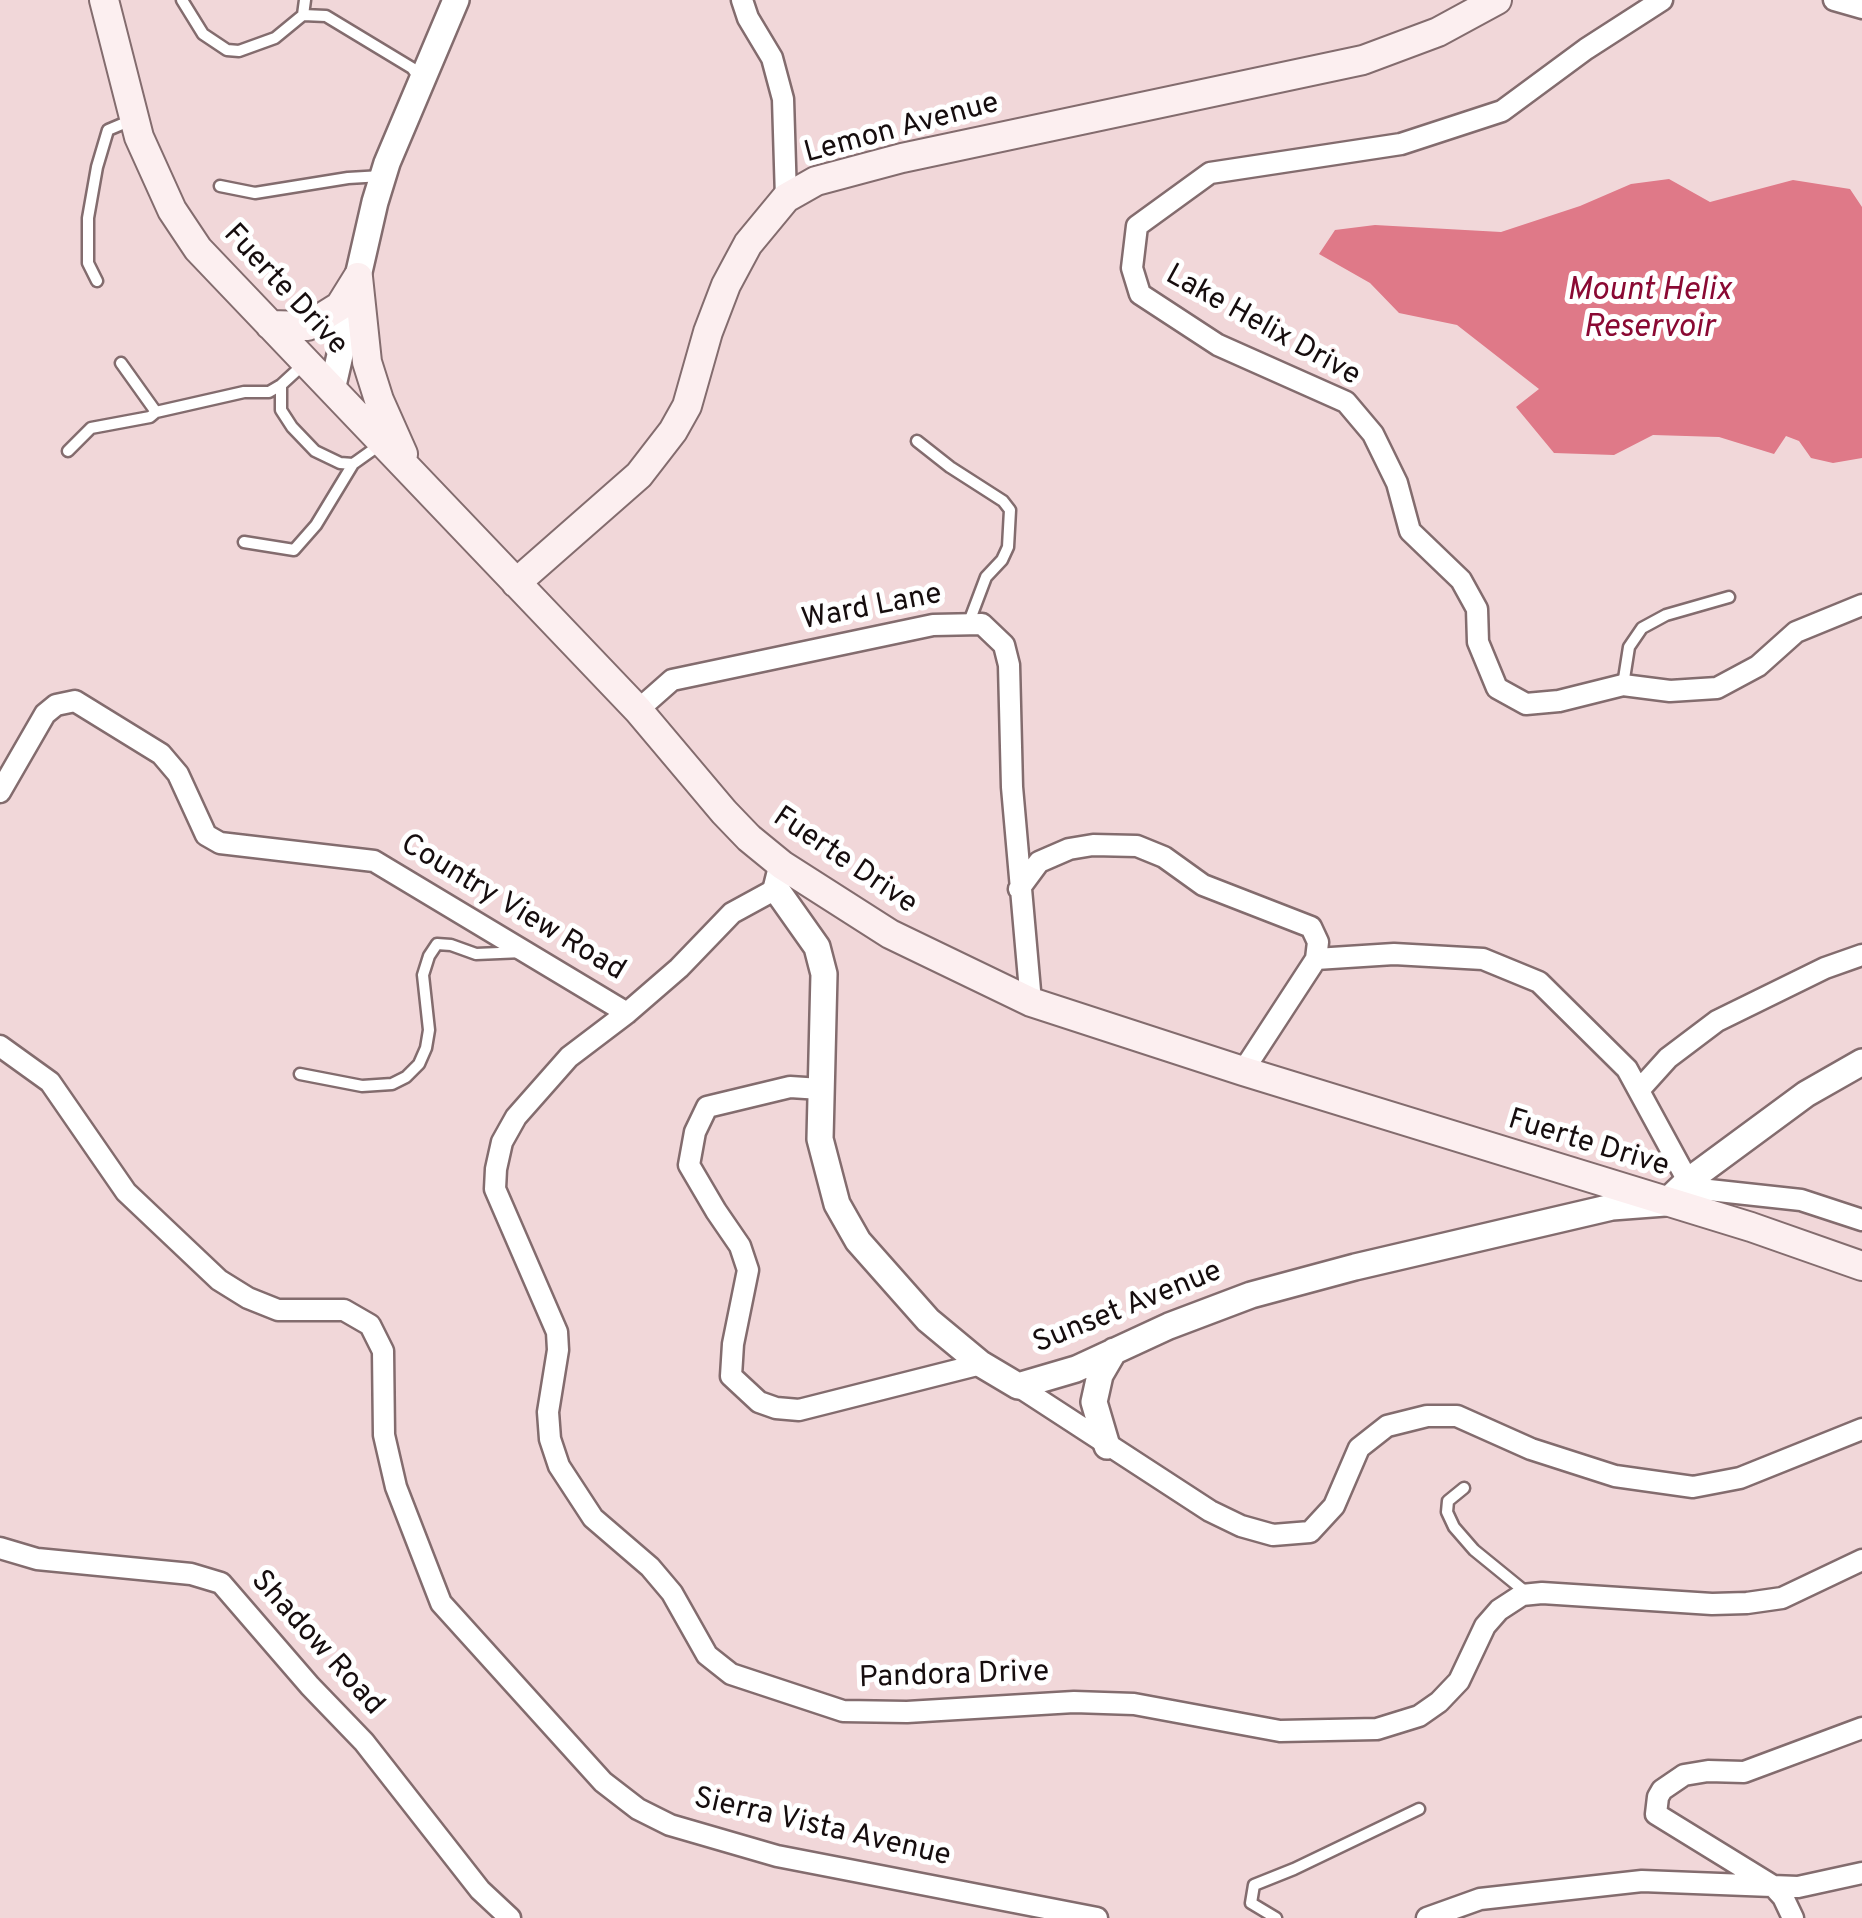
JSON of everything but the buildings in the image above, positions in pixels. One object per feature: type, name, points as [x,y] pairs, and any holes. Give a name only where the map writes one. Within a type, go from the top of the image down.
[{"type":"main road","name":"Fuerte Drive","points":[[104,0],[139,137],[172,210],[189,236],[638,710],[779,877],[1030,1002],[1862,1266]]},
{"type":"main road","name":"Lemon Avenue","points":[[516,583],[639,475],[673,431],[687,406],[726,285],[748,244],[786,198],[816,182],[902,158],[1363,60],[1438,32],[1497,0]]},
{"type":"main road","points":[[270,325],[308,326],[340,306],[358,277]]},
{"type":"main road","points":[[358,277],[367,362],[379,400],[412,474]]},
{"type":"street","points":[[332,390],[383,176],[456,0]]},
{"type":"street","points":[[742,0],[772,58],[784,99],[786,198]]},
{"type":"street","name":"Lake Helix Drive","points":[[1662,0],[1586,49],[1502,111],[1401,144],[1210,173],[1137,226],[1132,268],[1140,294],[1218,345],[1346,402],[1374,434],[1397,484],[1410,531],[1461,580],[1477,609],[1478,642],[1497,688],[1526,704],[1559,701],[1623,685],[1670,691],[1717,688],[1758,666],[1796,632],[1862,605]]},
{"type":"street","points":[[1834,0],[1862,8]]},
{"type":"street","name":"Ward Lane","points":[[638,710],[672,680],[933,625],[982,624],[1004,645],[1010,665],[1012,786],[1030,1002]]},
{"type":"street","name":"Country View Road","points":[[0,792],[45,714],[56,705],[75,702],[161,754],[178,774],[206,835],[220,843],[374,861],[628,1013]]},
{"type":"street","points":[[1019,889],[1040,862],[1070,849],[1136,846],[1164,858],[1203,886],[1311,927],[1318,942],[1316,959],[1242,1071]]},
{"type":"street","name":"Pandora Drive","points":[[779,877],[732,913],[628,1013],[568,1056],[516,1117],[502,1142],[495,1188],[557,1332],[558,1350],[548,1412],[550,1438],[559,1466],[593,1518],[650,1567],[672,1593],[707,1655],[731,1674],[842,1712],[1074,1702],[1134,1704],[1280,1731],[1377,1729],[1419,1716],[1440,1702],[1458,1681],[1486,1626],[1499,1610],[1529,1594]]},
{"type":"street","name":"Sunset Avenue","points":[[779,877],[816,948],[824,974],[819,1114],[824,1164],[846,1223],[928,1320],[980,1364],[1018,1386],[1064,1373],[1169,1326],[1284,1286],[1612,1206],[1665,1203],[1709,1190],[1801,1200],[1862,1220]]},
{"type":"street","points":[[1316,959],[1394,954],[1483,959],[1540,982],[1627,1069],[1688,1181]]},
{"type":"street","points":[[1640,1089],[1668,1058],[1716,1022],[1825,968],[1862,955]]},
{"type":"street","name":"Sierra Vista Avenue","points":[[0,1046],[50,1082],[126,1192],[219,1280],[278,1310],[344,1310],[370,1325],[383,1351],[384,1435],[396,1487],[441,1604],[602,1782],[638,1809],[670,1825],[777,1856],[1096,1918]]},
{"type":"street","points":[[1665,1203],[1688,1181],[1806,1094],[1862,1062]]},
{"type":"street","points":[[821,1089],[790,1086],[707,1107],[695,1132],[690,1165],[740,1246],[748,1270],[733,1344],[731,1376],[759,1402],[799,1410],[980,1364]]},
{"type":"street","points":[[1107,1446],[1094,1402],[1100,1376],[1114,1351]]},
{"type":"street","points":[[1018,1386],[1210,1511],[1258,1531],[1294,1535],[1310,1532],[1322,1524],[1359,1448],[1371,1437],[1387,1426],[1427,1416],[1458,1416],[1560,1459],[1615,1476],[1675,1486],[1709,1486],[1740,1478],[1862,1429]]},
{"type":"street","name":"Shadow Road","points":[[0,1548],[37,1559],[192,1574],[221,1582],[364,1742],[480,1890],[510,1918]]},
{"type":"street","points":[[1529,1594],[1747,1603],[1782,1598],[1862,1560]]},
{"type":"street","points":[[1792,1918],[1773,1886],[1656,1814],[1658,1797],[1684,1776],[1708,1771],[1744,1772],[1862,1728]]},
{"type":"street","points":[[1427,1918],[1480,1899],[1642,1881],[1798,1888],[1862,1873]]},
{"type":"lane","points":[[182,0],[204,34],[226,50],[239,51],[275,38],[303,15],[326,16],[412,68],[422,80]]},
{"type":"lane","points":[[303,15],[305,0]]},
{"type":"lane","points":[[97,281],[88,264],[88,218],[96,167],[108,130],[134,119]]},
{"type":"lane","points":[[220,186],[255,193],[383,176]]},
{"type":"lane","points":[[68,450],[91,428],[244,392],[269,392],[306,362]]},
{"type":"lane","points":[[121,363],[156,412]]},
{"type":"lane","points":[[281,385],[281,410],[292,427],[329,460],[353,464]]},
{"type":"lane","points":[[918,441],[1010,510],[1008,547],[1002,560],[986,576],[970,622]]},
{"type":"lane","points":[[244,542],[294,550],[316,525],[353,464],[382,443]]},
{"type":"lane","points":[[1623,685],[1629,646],[1642,628],[1666,614],[1729,597]]},
{"type":"lane","points":[[300,1074],[362,1086],[392,1084],[406,1078],[420,1064],[426,1048],[429,1030],[423,975],[437,944],[476,954],[524,952]]},
{"type":"lane","points":[[1464,1488],[1448,1501],[1447,1512],[1454,1526],[1474,1550],[1529,1594]]},
{"type":"lane","points":[[1276,1918],[1250,1903],[1254,1885],[1294,1870],[1419,1809]]},
{"type":"water","name":"Mount Helix Reservoir","points":[[1669,179],[1710,202],[1793,180],[1850,189],[1862,207],[1862,458],[1833,463],[1811,458],[1799,441],[1786,436],[1774,454],[1719,437],[1653,435],[1614,455],[1554,453],[1516,407],[1539,389],[1457,325],[1399,313],[1370,283],[1319,254],[1335,230],[1375,225],[1501,232],[1631,184]]}]
